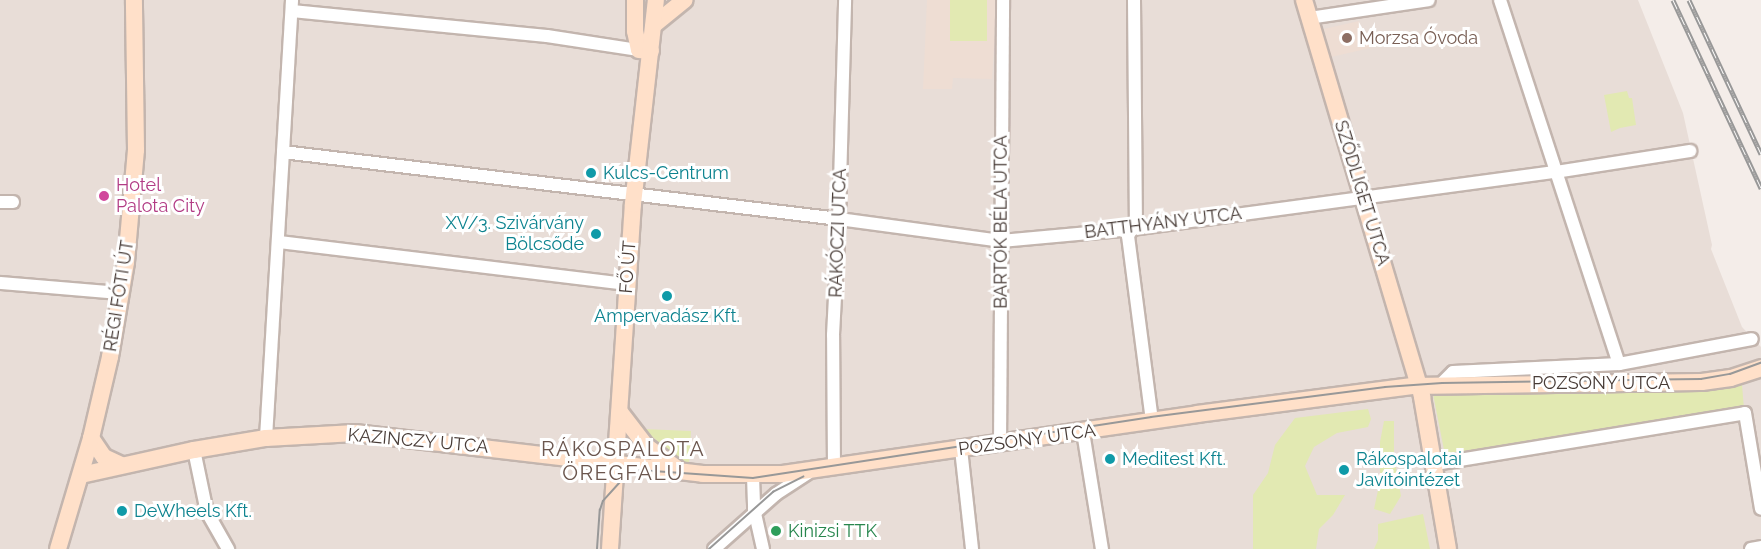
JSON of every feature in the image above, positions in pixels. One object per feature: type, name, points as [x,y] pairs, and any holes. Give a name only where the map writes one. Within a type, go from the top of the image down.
[{"type":"street","name":"RÉGI FÓTI ÚT","points":[[58,549],[81,475],[110,357],[133,204],[136,150],[134,0]]},
{"type":"street","points":[[635,0],[635,32],[645,50]]},
{"type":"street","name":"FŐ ÚT","points":[[610,549],[645,50],[655,24],[656,0]]},
{"type":"street","points":[[655,24],[685,0]]},
{"type":"street","name":"RÁKÓCZI UTCA","points":[[834,467],[833,335],[839,219],[844,0]]},
{"type":"street","name":"BARTÓK BÉLA UTCA","points":[[1000,444],[1003,0]]},
{"type":"street","points":[[1134,0],[1136,222],[1128,236],[1152,421]]},
{"type":"street","name":"SZŐDLIGET UTCA","points":[[1304,0],[1419,386],[1435,464],[1448,549]]},
{"type":"street","points":[[1309,18],[1429,0]]},
{"type":"street","points":[[1500,0],[1619,364]]},
{"type":"street","points":[[266,438],[292,5],[645,50]]},
{"type":"street","name":"BATTHYÁNY UTCA","points":[[283,152],[839,219],[1001,241],[1132,229],[1556,172],[1690,151]]},
{"type":"street","points":[[0,202],[13,202]]},
{"type":"street","points":[[279,242],[627,284]]},
{"type":"street","points":[[0,283],[120,293]]},
{"type":"street","name":"POZSONY UTCA","points":[[1440,385],[1454,372],[1619,364],[1752,339]]},
{"type":"street","name":"POZSONY UTCA","points":[[615,462],[679,471],[753,476],[816,470],[1152,421],[1419,386],[1702,382],[1731,378],[1761,368]]},
{"type":"street","points":[[620,412],[646,446],[679,471]]},
{"type":"street","points":[[1435,464],[1745,413],[1761,509]]},
{"type":"street","points":[[1083,432],[1102,549]]},
{"type":"street","name":"KAZINCZY UTCA","points":[[81,475],[194,450],[266,438],[355,433],[615,462]]},
{"type":"street","points":[[91,438],[104,458],[122,465]]},
{"type":"street","points":[[194,450],[207,512],[228,549]]},
{"type":"street","points":[[961,450],[972,549]]},
{"type":"street","points":[[714,549],[776,494],[816,470]]},
{"type":"street","points":[[753,476],[755,513],[763,549]]},
{"type":"street","points":[[1751,549],[1761,548]]},
{"type":"shaded area","points":[[0,0],[1638,0],[1683,113],[1711,249],[1742,327],[1761,347],[1761,549],[0,549]]},
{"type":"shaded area","points":[[927,0],[997,0],[992,79],[953,78],[952,89],[923,89]]},
{"type":"shaded area","name":"Morzsa Óvoda","points":[[1359,21],[1362,32],[1366,31],[1370,48],[1331,57],[1324,29]]},
{"type":"green space","points":[[950,0],[987,0],[987,41],[950,41]]},
{"type":"green space","points":[[1627,91],[1629,98],[1632,98],[1636,125],[1611,132],[1604,95]]},
{"type":"green space","points":[[1742,385],[1744,409],[1445,455],[1433,394],[1452,389],[1687,391]]},
{"type":"green space","points":[[1368,409],[1371,419],[1368,427],[1337,433],[1314,447],[1305,466],[1317,495],[1345,495],[1333,515],[1319,529],[1316,549],[1253,549],[1253,495],[1268,473],[1275,445],[1295,418]]},
{"type":"green space","points":[[1384,421],[1394,421],[1394,457],[1401,496],[1390,514],[1374,509],[1380,481],[1380,442]]},
{"type":"green space","points":[[643,429],[691,431],[689,464],[685,464]]},
{"type":"green space","points":[[1423,514],[1430,549],[1374,549],[1378,540],[1378,524]]},
{"type":"tram line","points":[[597,549],[600,510],[603,501],[620,482],[639,470],[753,478],[1151,417],[1385,387],[1442,383],[1701,379],[1730,374],[1761,363]]},
{"type":"tram line","points":[[709,549],[773,492],[803,477]]},
{"type":"railway","points":[[1673,0],[1761,188]]},
{"type":"railway","points":[[1689,0],[1761,154]]},
{"type":"place","name":"Morzsa Óvoda","points":[[1347,38]]},
{"type":"place","name":"Kulcs-Centrum","points":[[591,173]]},
{"type":"place","name":"Hotel Palota City","points":[[104,196]]},
{"type":"place","name":"XV/3. Szivárvány Bölcsőde","points":[[596,234]]},
{"type":"place","name":"Ampervadász Kft.","points":[[667,296]]},
{"type":"place","name":"Meditest Kft.","points":[[1110,459]]},
{"type":"place","name":"Rákospalotai Javítóintézet","points":[[1344,470]]},
{"type":"place","name":"DeWheels Kft.","points":[[122,511]]},
{"type":"place","name":"Kinizsi TTK","points":[[776,531]]},
{"type":"district","name":"RÁKOSPALOTA ÖREGFALU","points":[[623,461]]}]
